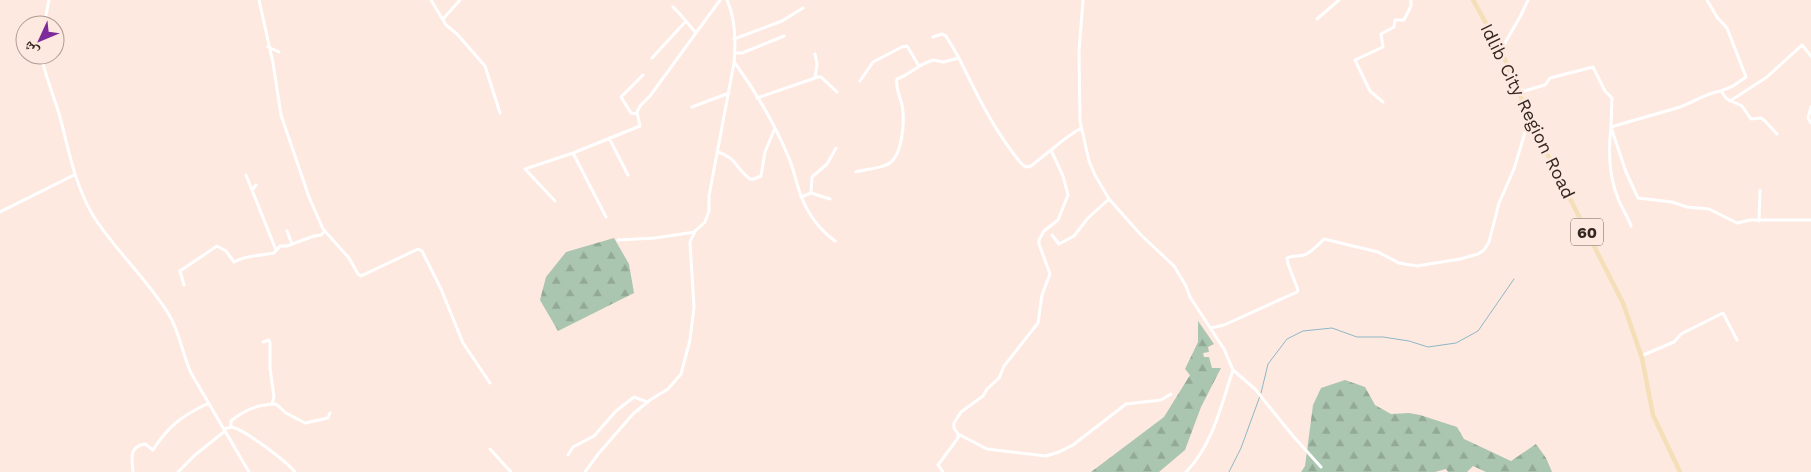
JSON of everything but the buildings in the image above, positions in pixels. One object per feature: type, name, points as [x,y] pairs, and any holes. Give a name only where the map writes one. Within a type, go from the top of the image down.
[{"type":"main road","name":"Idlib City Region Road","points":[[1473,0],[1502,50],[1529,118],[1623,303],[1641,356],[1653,415],[1680,472]]},
{"type":"street","points":[[46,15],[48,0]]},
{"type":"street","points":[[259,0],[273,63],[281,116],[321,226],[349,258],[361,276],[418,249],[422,251],[463,343],[490,383]]},
{"type":"street","points":[[431,0],[446,25],[457,34],[485,66],[500,114]]},
{"type":"street","points":[[443,19],[460,0]]},
{"type":"street","points":[[555,201],[525,169],[574,153],[640,126],[637,112],[640,106],[650,96],[720,0]]},
{"type":"street","points":[[586,472],[599,453],[633,414],[668,389],[681,374],[690,340],[694,307],[690,242],[695,232],[705,222],[709,211],[709,196],[734,63],[732,14],[727,0]]},
{"type":"street","points":[[1083,0],[1079,52],[1081,128],[1095,175],[1109,199],[1141,235],[1174,266],[1186,286],[1190,298],[1224,349],[1233,370],[1255,389],[1321,467]]},
{"type":"street","points":[[1317,19],[1339,0]]},
{"type":"street","points":[[1383,102],[1370,91],[1355,60],[1383,47],[1381,34],[1394,27],[1395,20],[1404,20],[1411,6],[1411,0]]},
{"type":"street","points":[[1502,50],[1528,0]]},
{"type":"street","points":[[1611,127],[1679,107],[1713,92],[1734,86],[1746,77],[1727,28],[1707,0]]},
{"type":"street","points":[[673,8],[676,9],[696,33]]},
{"type":"street","points":[[734,39],[782,21],[803,8]]},
{"type":"street","points":[[652,58],[686,21]]},
{"type":"street","points":[[933,37],[942,34],[946,36],[982,105],[1007,146],[1022,165],[1026,167],[1031,166],[1081,128]]},
{"type":"street","points":[[735,53],[742,53],[784,36]]},
{"type":"street","points":[[1730,101],[1767,78],[1802,45],[1811,56]]},
{"type":"street","points":[[860,81],[873,62],[902,47],[907,46],[919,66]]},
{"type":"street","points":[[268,47],[279,52]]},
{"type":"street","points":[[815,54],[817,64],[815,78]]},
{"type":"street","points":[[856,172],[888,165],[898,154],[902,110],[896,87],[897,79],[933,60],[943,62],[959,58]]},
{"type":"street","points":[[734,63],[758,98],[775,128],[789,158],[801,196],[821,230],[835,242]]},
{"type":"street","points":[[44,65],[69,149],[74,175],[92,214],[168,314],[180,337],[184,359],[249,472]]},
{"type":"street","points":[[1517,88],[1524,92],[1545,85],[1550,78],[1593,67],[1605,91],[1612,98],[1609,144],[1610,166],[1614,189],[1631,226]]},
{"type":"street","points":[[637,115],[631,112],[621,97],[643,74]]},
{"type":"street","points":[[758,98],[821,77],[837,92]]},
{"type":"street","points":[[1720,91],[1730,101],[1742,106],[1751,119],[1761,118],[1777,134]]},
{"type":"street","points":[[692,107],[729,93]]},
{"type":"street","points":[[1811,107],[1808,118],[1811,123]]},
{"type":"street","points":[[1211,328],[1224,325],[1297,292],[1298,290],[1287,258],[1303,255],[1324,239],[1378,252],[1399,263],[1418,266],[1478,254],[1484,250],[1488,242],[1499,203],[1514,169],[1529,118]]},
{"type":"street","points":[[1611,127],[1626,172],[1638,198],[1709,209],[1737,223],[1750,220],[1811,220]]},
{"type":"street","points":[[718,152],[731,157],[739,170],[750,179],[758,178],[762,176],[765,152],[775,128]]},
{"type":"street","points":[[609,138],[628,174]]},
{"type":"street","points":[[811,193],[812,178],[827,164],[836,148]]},
{"type":"street","points":[[1051,150],[1063,176],[1068,196],[1058,220],[1044,231],[1039,240],[1050,274],[1042,295],[1038,323],[1004,366],[999,378],[987,388],[983,396],[961,412],[954,422],[954,428],[958,434],[986,449],[1046,456],[1073,445],[1126,404],[1161,400],[1171,394]]},
{"type":"street","points":[[574,153],[606,218]]},
{"type":"street","points":[[0,212],[74,175]]},
{"type":"street","points":[[246,175],[276,250]]},
{"type":"street","points":[[252,190],[256,185]]},
{"type":"street","points":[[1759,221],[1760,190]]},
{"type":"street","points":[[801,196],[811,193],[830,199]]},
{"type":"street","points":[[1052,236],[1059,244],[1074,236],[1088,218],[1109,199]]},
{"type":"street","points":[[184,285],[180,271],[217,246],[226,251],[234,262],[240,258],[246,259],[256,255],[274,253],[280,246],[321,235],[325,230]]},
{"type":"street","points":[[287,231],[292,244]]},
{"type":"street","points":[[618,240],[655,238],[695,232]]},
{"type":"street","points":[[1641,356],[1674,342],[1680,334],[1723,313],[1737,340]]},
{"type":"street","points":[[263,342],[269,340],[270,343],[270,368],[274,397],[272,404]]},
{"type":"street","points":[[1186,472],[1194,464],[1211,434],[1233,370]]},
{"type":"street","points":[[568,455],[573,447],[594,436],[616,411],[634,397],[648,402]]},
{"type":"street","points":[[133,472],[131,453],[134,448],[145,444],[153,450],[169,428],[178,420],[209,403]]},
{"type":"street","points":[[232,427],[231,421],[242,412],[265,404],[276,404],[286,413],[305,423],[328,418],[330,413]]},
{"type":"street","points":[[178,472],[224,430],[232,427],[259,442],[295,472]]},
{"type":"street","points":[[944,472],[938,465],[953,446],[958,438],[958,434]]},
{"type":"street","points":[[490,449],[511,472]]},
{"type":"green space","points":[[614,238],[629,264],[634,293],[558,331],[540,300],[546,277],[566,252]]},
{"type":"green space","points":[[1198,321],[1214,344],[1208,347],[1209,352],[1203,353],[1204,357],[1209,357],[1212,368],[1221,368],[1201,407],[1185,450],[1159,472],[1091,472],[1164,417],[1190,375],[1185,369],[1198,342]]},
{"type":"green space","points":[[1345,380],[1365,387],[1375,405],[1391,414],[1409,413],[1420,415],[1457,427],[1464,439],[1511,461],[1536,444],[1546,458],[1552,472],[1486,472],[1473,466],[1467,472],[1448,472],[1446,469],[1435,472],[1301,472],[1305,466],[1313,405],[1321,388]]},
{"type":"waterway","points":[[1261,393],[1268,364],[1287,339],[1303,331],[1332,328],[1357,337],[1383,337],[1409,341],[1428,347],[1456,343],[1478,331],[1514,279]]},
{"type":"waterway","points":[[1229,472],[1241,448],[1260,396]]}]
